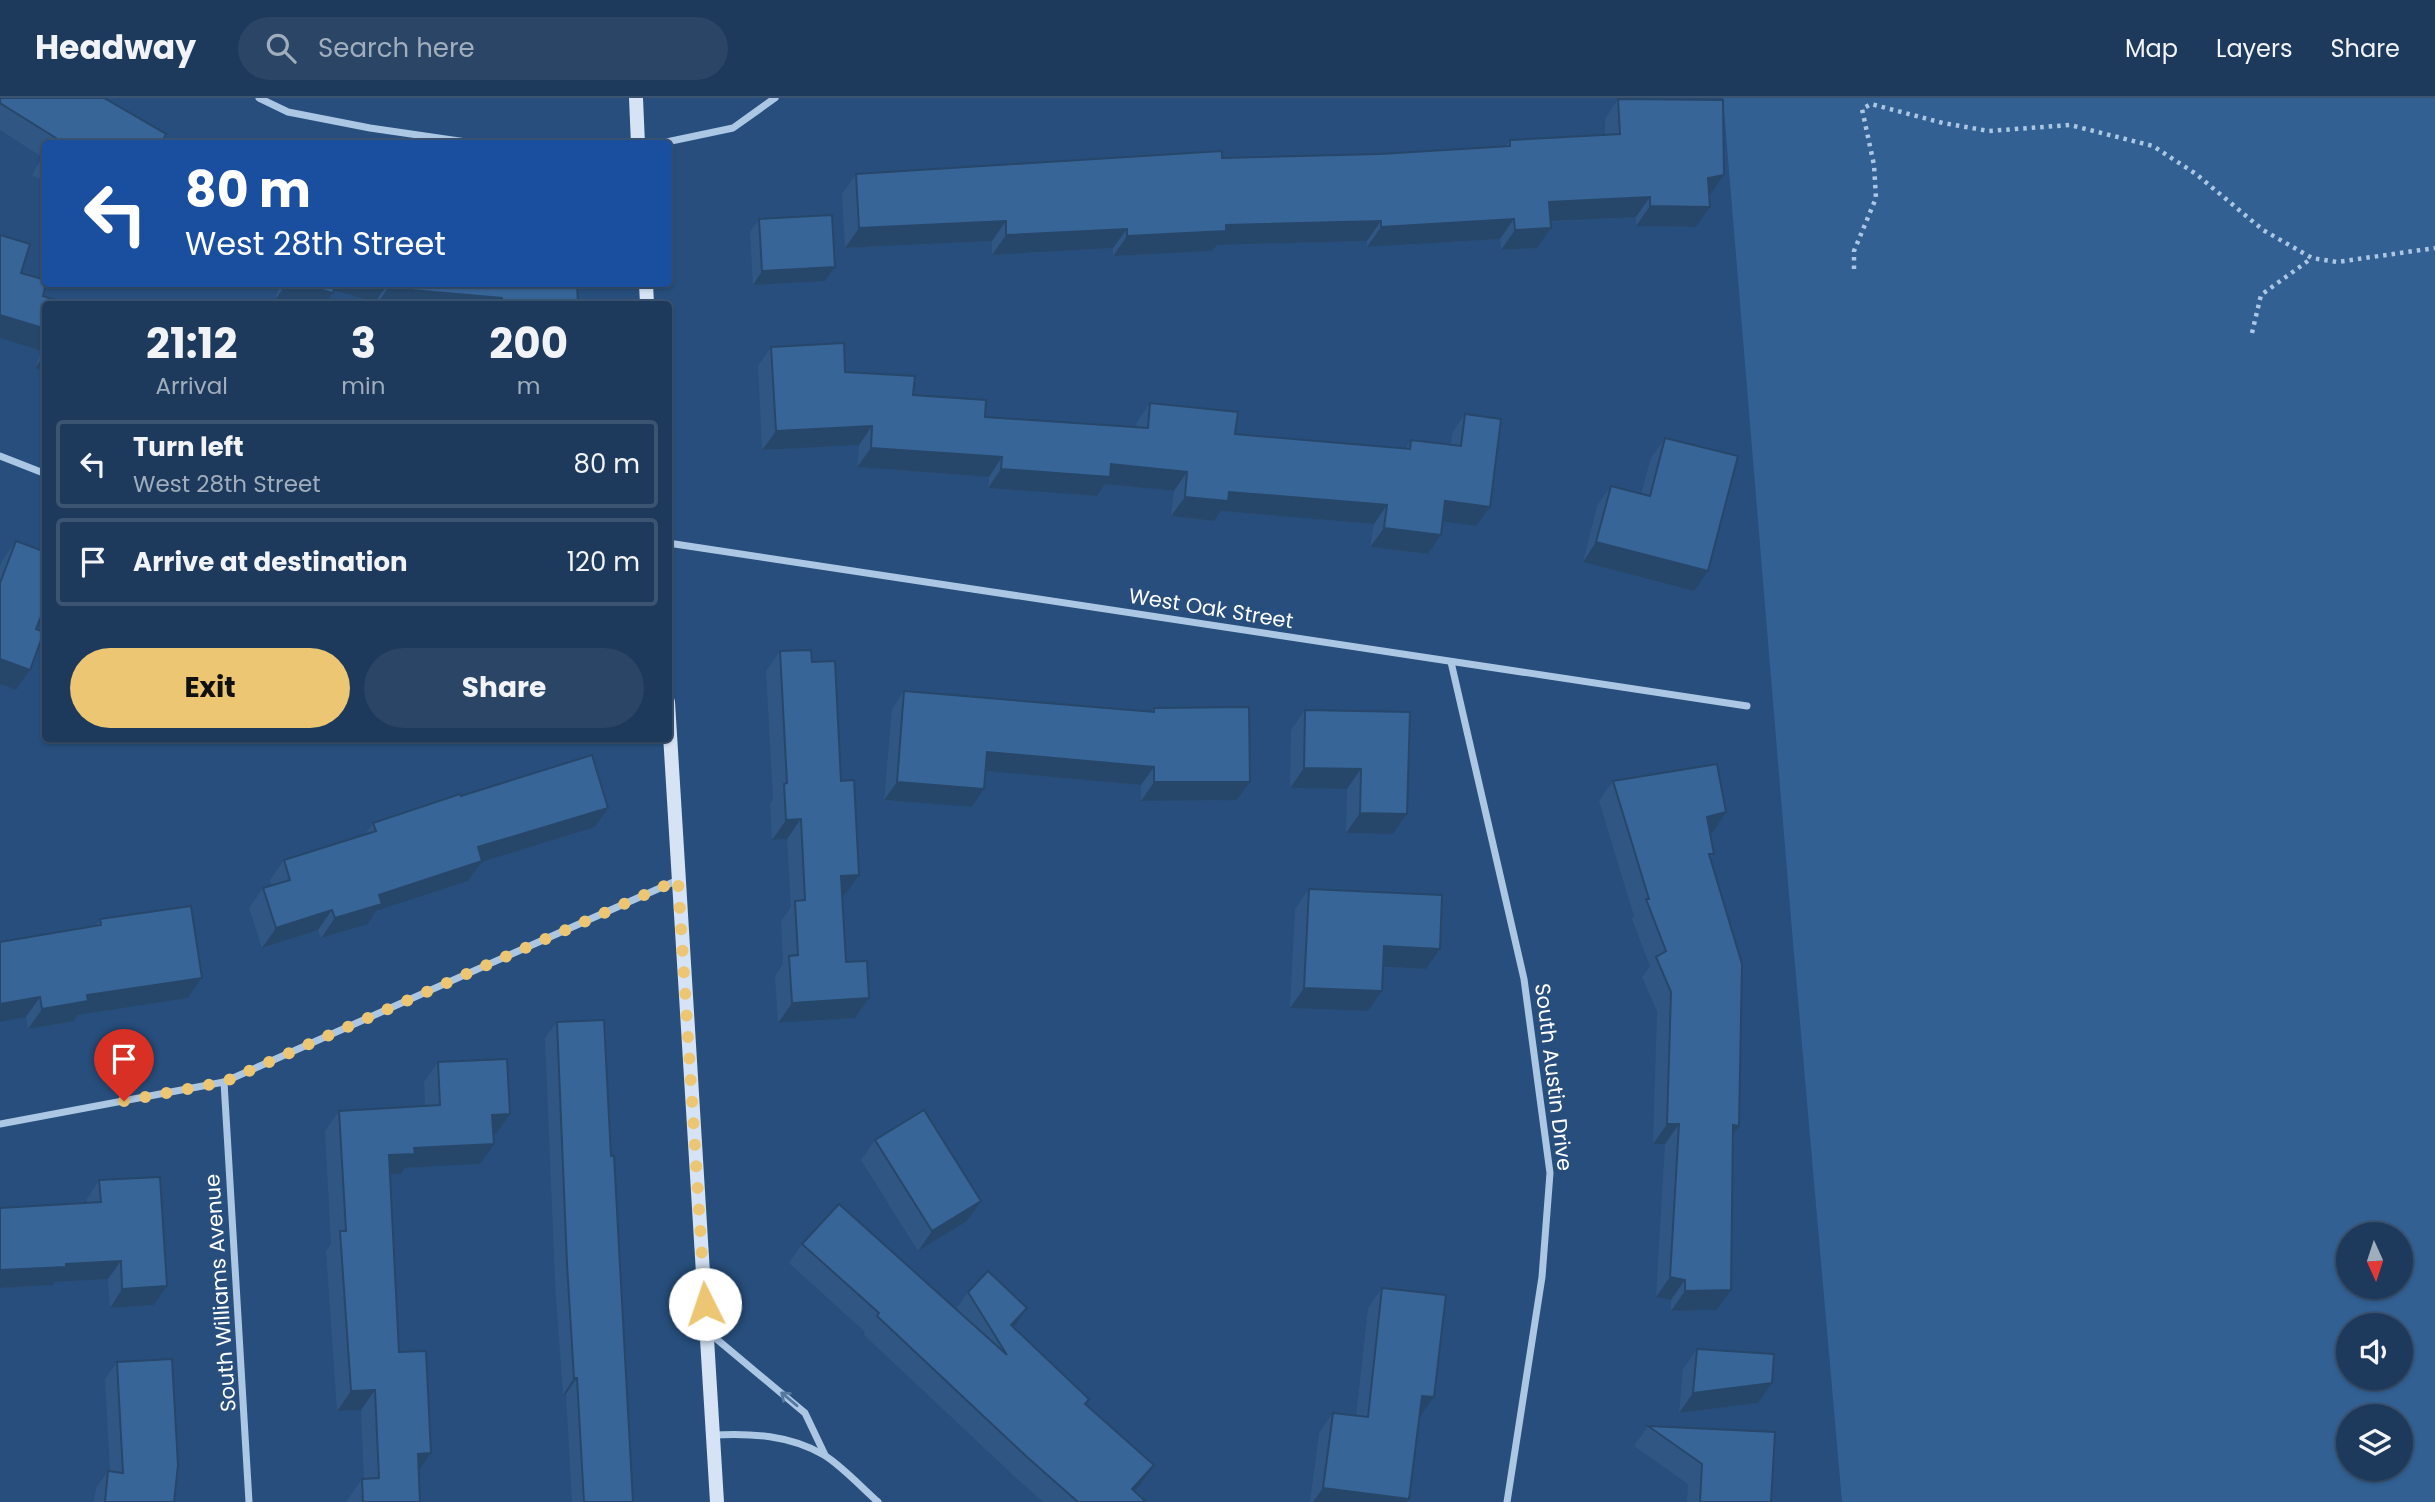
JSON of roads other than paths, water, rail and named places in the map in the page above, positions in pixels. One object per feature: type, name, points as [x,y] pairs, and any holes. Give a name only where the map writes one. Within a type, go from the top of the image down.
[{"type":"main road","points":[[636,98],[638,140]]},
{"type":"main road","points":[[670,742],[717,1502]]},
{"type":"street","points":[[260,98],[288,112],[452,140]]},
{"type":"street","points":[[672,141],[733,128],[775,98]]},
{"type":"street","points":[[0,456],[42,472]]},
{"type":"street","name":"West Oak Street","points":[[672,544],[1748,706]]},
{"type":"street","name":"South Austin Drive","points":[[1451,662],[1524,979],[1550,1173],[1542,1277],[1507,1502]]},
{"type":"street","points":[[0,1124],[224,1082],[678,880]]},
{"type":"street","name":"South Williams Avenue","points":[[224,1082],[249,1502]]},
{"type":"street","points":[[707,1331],[805,1413],[825,1455]]},
{"type":"street","points":[[713,1435],[767,1435],[825,1455],[878,1502]]}]
